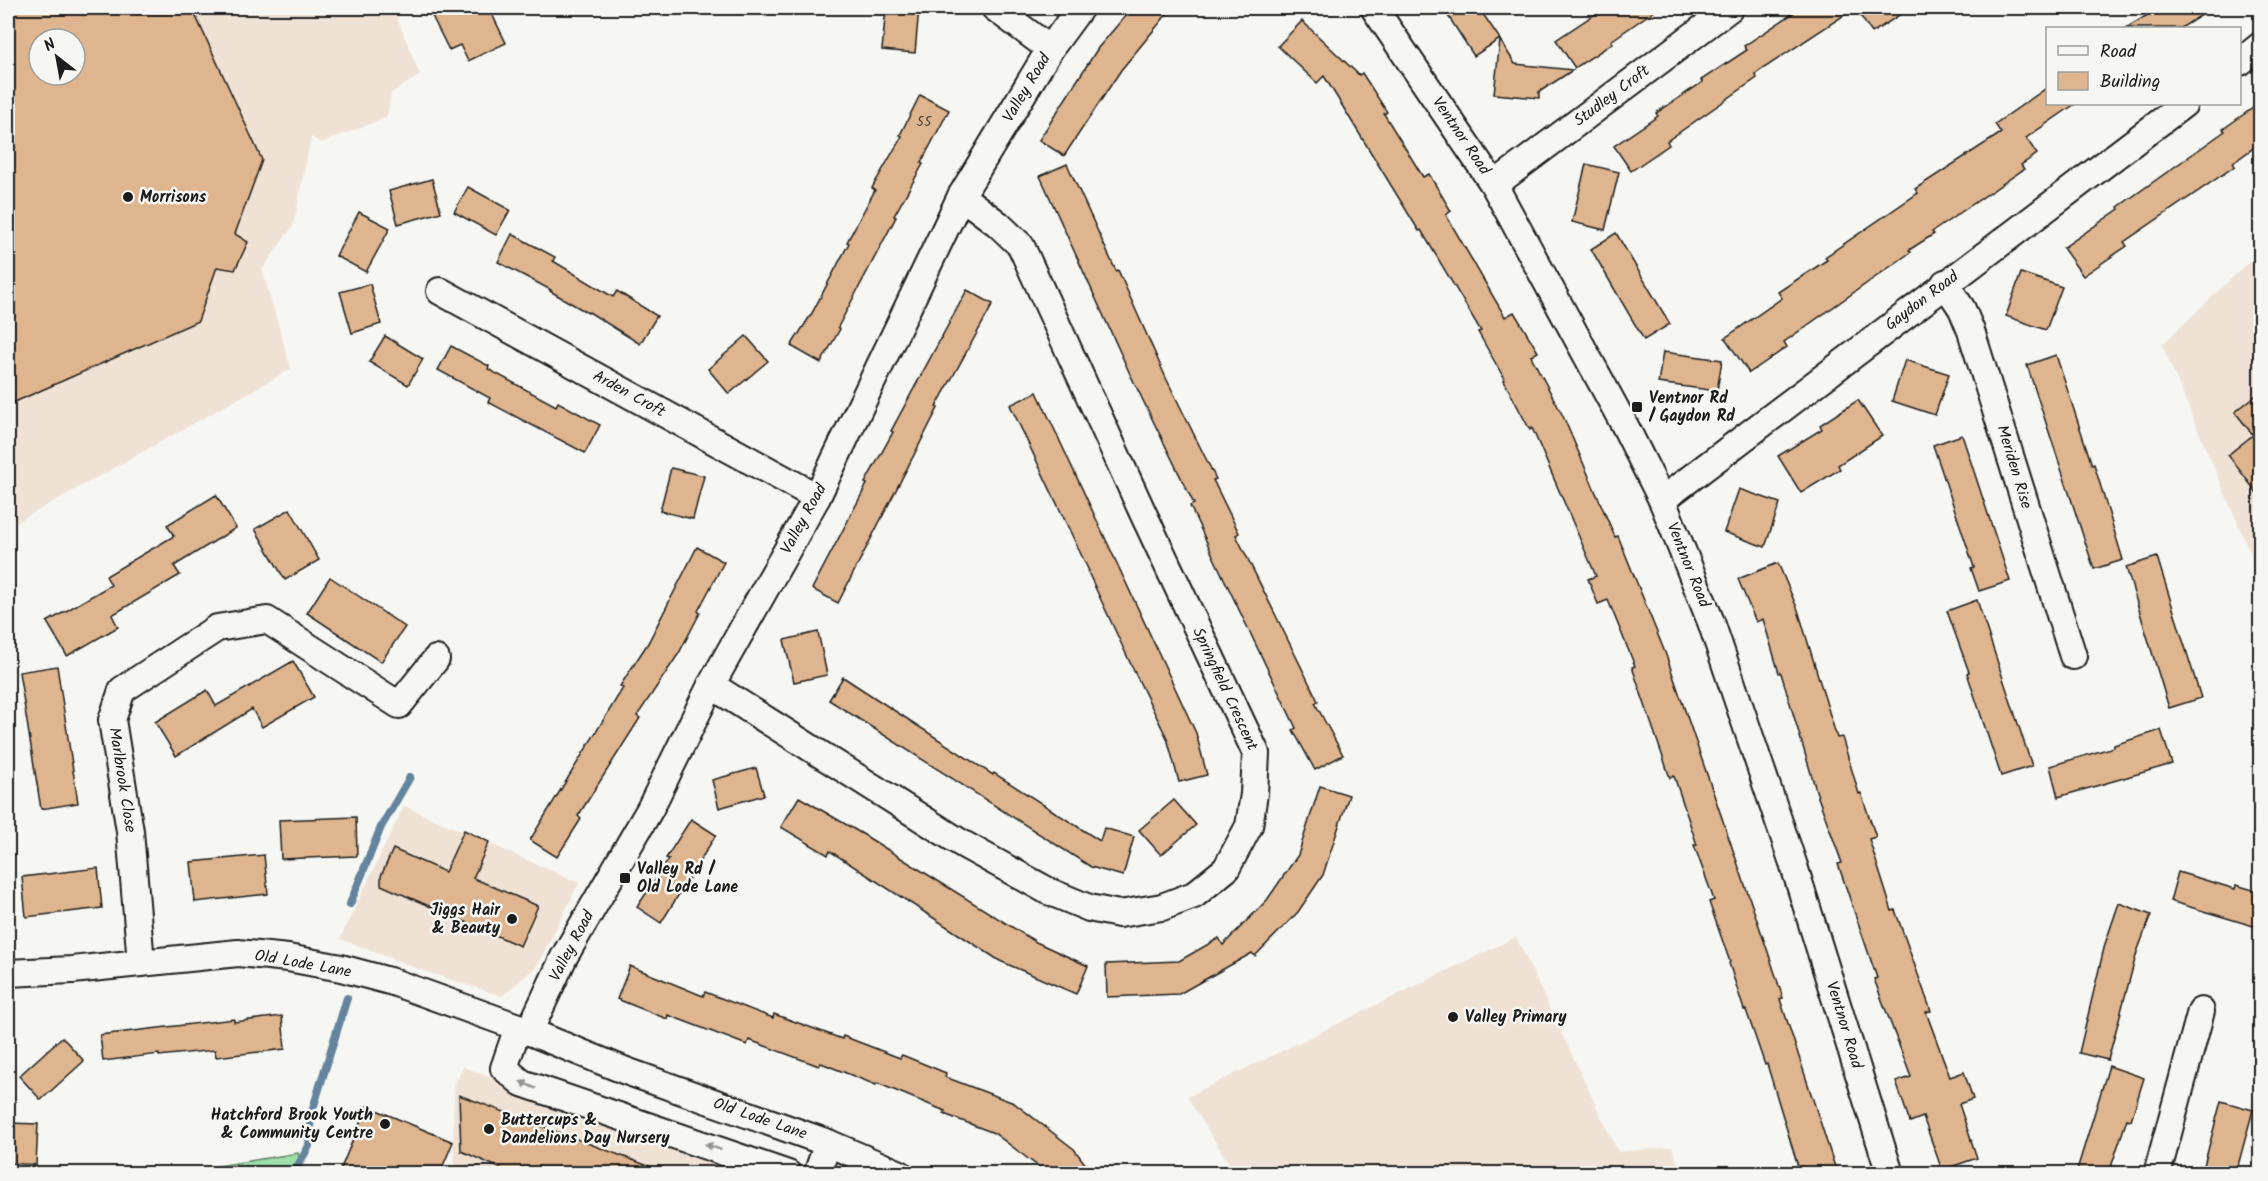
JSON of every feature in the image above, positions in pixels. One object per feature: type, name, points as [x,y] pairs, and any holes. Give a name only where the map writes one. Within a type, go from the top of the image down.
[{"type":"street","points":[[995,8],[1050,49]]},
{"type":"street","name":"Valley Road","points":[[524,1029],[650,809],[711,685],[817,498],[961,196],[1050,49],[1080,8]]},
{"type":"street","name":"Ventnor Road","points":[[1374,8],[1494,185],[1625,426],[1662,500],[1711,622],[1794,866],[1890,1173]]},
{"type":"street","name":"Studley Croft","points":[[1494,185],[1730,8]]},
{"type":"street","points":[[2241,61],[2260,46]]},
{"type":"street","name":"Gaydon Road","points":[[1662,500],[1945,283],[2183,105]]},
{"type":"street","name":"Springfield Crescent","points":[[711,685],[961,843],[1048,891],[1089,908],[1119,914],[1162,908],[1194,895],[1226,869],[1249,826],[1254,794],[1256,753],[1021,246],[998,224],[961,196]]},
{"type":"street","name":"Meriden Rise","points":[[1945,283],[1962,309],[1971,331],[2073,656]]},
{"type":"street","name":"Arden Croft","points":[[440,291],[817,498]]},
{"type":"street","name":"Marlbrook Close","points":[[141,963],[130,831],[112,720],[122,690],[217,628],[267,620],[399,705],[436,659]]},
{"type":"street","name":"Old Lode Lane","points":[[8,973],[238,953],[288,958],[341,968],[393,982],[524,1029],[626,1071],[828,1143],[900,1173]]},
{"type":"street","points":[[2157,1173],[2201,1011]]},
{"type":"street","points":[[524,1029],[504,1068],[522,1083],[788,1173]]},
{"type":"street","points":[[817,1173],[828,1143]]},
{"type":"shaded area","points":[[8,8],[393,8],[420,75],[391,93],[387,117],[321,143],[311,137],[293,226],[262,270],[291,369],[17,522],[8,506]]},
{"type":"shaded area","points":[[2260,251],[2260,576],[2162,345]]},
{"type":"shaded area","points":[[404,806],[579,883],[537,966],[502,996],[427,972],[340,939]]},
{"type":"shaded area","name":"Valley Primary","points":[[1516,937],[1618,1152],[1672,1147],[1681,1173],[1235,1173],[1187,1097]]},
{"type":"shaded area","points":[[463,1067],[751,1173],[456,1173],[453,1142],[454,1086]]},
{"type":"green space","points":[[298,1153],[303,1173],[175,1173]]},
{"type":"building","name":"Morrisons","points":[[8,8],[192,8],[262,160],[235,234],[248,242],[235,270],[217,267],[198,321],[8,405]]},
{"type":"building","points":[[428,8],[489,8],[506,43],[468,61],[460,45],[449,50]]},
{"type":"building","points":[[886,8],[919,8],[915,53],[882,50]]},
{"type":"building","points":[[1132,8],[1172,8],[1121,70],[1064,156],[1039,140],[1098,48]]},
{"type":"building","points":[[1443,8],[1479,8],[1500,39],[1474,56]]},
{"type":"building","points":[[1604,8],[1658,8],[1611,41],[1613,43],[1575,68],[1556,40]]},
{"type":"building","points":[[1801,8],[1855,8],[1755,74],[1757,78],[1667,141],[1669,145],[1631,171],[1614,146],[1658,116],[1656,113],[1703,82],[1701,80],[1747,50],[1744,46]]},
{"type":"building","points":[[1855,8],[1910,8],[1872,33]]},
{"type":"building","points":[[2159,8],[2213,8],[2183,27],[2128,27]]},
{"type":"building","points":[[1302,21],[1359,75],[1362,73],[1387,112],[1384,114],[1423,177],[1429,174],[1451,211],[1446,215],[1505,317],[1514,312],[1538,352],[1531,356],[1563,416],[1615,537],[1618,536],[1666,655],[1768,952],[1783,998],[1780,999],[1837,1173],[1800,1173],[1767,1064],[1765,1065],[1746,1010],[1744,1010],[1709,902],[1714,900],[1694,845],[1697,845],[1674,776],[1670,778],[1632,667],[1635,666],[1608,600],[1598,604],[1588,579],[1596,576],[1532,428],[1530,430],[1478,332],[1481,331],[1421,230],[1419,231],[1324,76],[1317,83],[1278,46]]},
{"type":"building","points":[[1500,40],[1515,64],[1573,70],[1539,92],[1539,98],[1494,94]]},
{"type":"building","points":[[2046,88],[2046,105],[2074,105],[2026,138],[2037,154],[2021,165],[2024,169],[1932,232],[1934,234],[1909,250],[1911,252],[1784,342],[1787,347],[1749,373],[1725,338],[1782,298],[1778,292],[1827,260],[1825,257],[1918,193],[1915,189],[2001,133],[1995,124]]},
{"type":"building","points":[[920,95],[949,110],[821,363],[791,346],[812,313],[849,243],[847,242],[875,190],[872,188],[902,136],[900,135]]},
{"type":"building","points":[[2260,103],[2260,143],[2233,163],[2235,166],[2124,242],[2127,246],[2083,276],[2063,248],[2225,131],[2223,129]]},
{"type":"building","points":[[1067,164],[1166,378],[1216,479],[1213,480],[1239,533],[1236,535],[1318,701],[1315,703],[1343,755],[1315,770],[1293,730],[1296,728],[1190,506],[1194,504],[1130,374],[1040,176]]},
{"type":"building","points":[[1586,164],[1619,172],[1605,230],[1572,222]]},
{"type":"building","points":[[432,179],[441,212],[398,224],[389,191]]},
{"type":"building","points":[[468,187],[510,210],[496,235],[454,212]]},
{"type":"building","points":[[359,212],[390,228],[366,272],[336,256]]},
{"type":"building","points":[[1616,233],[1670,324],[1644,340],[1591,249]]},
{"type":"building","points":[[512,234],[555,257],[553,261],[613,297],[617,291],[657,316],[640,344],[551,290],[498,262]]},
{"type":"building","points":[[2021,273],[2062,287],[2046,330],[2006,316]]},
{"type":"building","points":[[370,284],[381,324],[352,333],[340,292]]},
{"type":"building","points":[[967,290],[993,304],[936,407],[938,408],[838,603],[812,589],[893,432],[891,431]]},
{"type":"building","points":[[385,336],[423,359],[408,385],[369,362]]},
{"type":"building","points":[[746,336],[768,361],[729,394],[708,369]]},
{"type":"building","points":[[451,346],[556,406],[558,402],[600,425],[585,453],[488,402],[490,398],[438,370]]},
{"type":"building","points":[[1663,352],[1722,360],[1717,391],[1658,383]]},
{"type":"building","points":[[2056,355],[2092,465],[2094,464],[2123,560],[2094,569],[2027,365]]},
{"type":"building","points":[[1905,360],[1949,374],[1935,415],[1892,401]]},
{"type":"building","points":[[1037,392],[1196,733],[1207,775],[1179,782],[1167,738],[1010,405]]},
{"type":"building","points":[[2260,392],[2260,497],[2228,455],[2253,435],[2235,412]]},
{"type":"building","points":[[1858,400],[1882,436],[1838,465],[1840,469],[1801,493],[1778,456],[1822,429],[1820,425]]},
{"type":"building","points":[[1962,435],[2010,581],[1979,591],[1971,568],[1974,567],[1933,445]]},
{"type":"building","points":[[671,468],[704,476],[693,519],[660,511]]},
{"type":"building","points":[[1739,489],[1780,503],[1765,547],[1724,532]]},
{"type":"building","points":[[216,495],[236,528],[174,566],[180,575],[112,615],[118,627],[67,656],[47,622],[111,585],[106,576],[174,536],[167,525]]},
{"type":"building","points":[[290,509],[319,560],[285,580],[255,529]]},
{"type":"building","points":[[697,547],[724,562],[679,653],[637,716],[640,718],[578,816],[581,819],[557,857],[530,840],[623,688],[620,686],[648,643]]},
{"type":"building","points":[[2157,557],[2201,698],[2169,708],[2126,567]]},
{"type":"building","points":[[1778,563],[1798,610],[1837,738],[1842,737],[1859,794],[1861,793],[1876,837],[1869,839],[1892,911],[1895,910],[1931,1011],[1926,1012],[1950,1077],[1964,1072],[1973,1099],[1959,1104],[1977,1158],[1942,1170],[1923,1117],[1910,1122],[1896,1082],[1911,1077],[1874,979],[1877,978],[1838,864],[1842,863],[1818,797],[1763,619],[1756,622],[1738,579]]},
{"type":"building","points":[[330,577],[405,627],[381,662],[307,613]]},
{"type":"building","points":[[1977,600],[2032,766],[2001,776],[1967,673],[1969,672],[1947,611]]},
{"type":"building","points":[[818,632],[827,675],[794,682],[784,640]]},
{"type":"building","points":[[293,661],[314,697],[262,727],[252,709],[176,756],[155,722],[207,690],[216,706]]},
{"type":"building","points":[[57,666],[78,803],[41,809],[19,672]]},
{"type":"building","points":[[843,677],[993,775],[994,773],[1100,841],[1104,828],[1134,837],[1123,876],[1091,867],[829,700]]},
{"type":"building","points":[[2161,730],[2172,764],[2058,797],[2050,766]]},
{"type":"building","points":[[756,768],[764,795],[719,808],[712,780]]},
{"type":"building","points":[[1320,786],[1349,795],[1323,875],[1298,912],[1255,956],[1252,953],[1179,994],[1107,997],[1106,964],[1179,961],[1219,938],[1223,945],[1267,900],[1298,855]]},
{"type":"building","points":[[799,797],[1036,942],[1088,966],[1076,994],[1000,961],[830,851],[828,855],[781,827]]},
{"type":"building","points":[[1174,800],[1196,825],[1161,855],[1139,830]]},
{"type":"building","points":[[356,817],[357,856],[281,859],[279,820]]},
{"type":"building","points":[[691,819],[716,835],[661,923],[637,907],[669,859],[666,858]]},
{"type":"building","points":[[464,830],[489,842],[473,878],[538,906],[520,946],[381,885],[381,876],[393,849],[445,872]]},
{"type":"building","points":[[264,855],[268,894],[195,902],[191,862]]},
{"type":"building","points":[[98,868],[102,908],[26,917],[22,877]]},
{"type":"building","points":[[2178,872],[2235,889],[2236,885],[2260,892],[2260,928],[2170,901]]},
{"type":"building","points":[[2119,903],[2151,915],[2137,952],[2108,1060],[2079,1053],[2105,944]]},
{"type":"building","points":[[630,966],[703,996],[705,992],[773,1018],[774,1014],[842,1039],[843,1036],[900,1058],[902,1055],[946,1073],[945,1077],[1014,1103],[1074,1149],[1092,1173],[1047,1173],[994,1133],[944,1114],[945,1111],[877,1083],[876,1085],[821,1063],[819,1066],[749,1040],[747,1045],[668,1015],[667,1019],[617,999]]},
{"type":"building","points":[[282,1016],[285,1049],[216,1057],[215,1050],[103,1061],[100,1035],[234,1019],[234,1022]]},
{"type":"building","points":[[62,1037],[84,1061],[41,1100],[19,1076]]},
{"type":"building","points":[[2109,1066],[2144,1078],[2131,1120],[2127,1119],[2109,1173],[2076,1173]]},
{"type":"building","points":[[459,1095],[662,1171],[662,1173],[511,1173],[461,1151]]},
{"type":"building","points":[[2221,1101],[2253,1110],[2236,1173],[2202,1173]]},
{"type":"building","name":"Hatchford Brook Youth & Community Centre","points":[[367,1106],[453,1142],[440,1173],[339,1173]]},
{"type":"building","points":[[8,1123],[38,1124],[36,1165],[8,1163]]},
{"type":"waterway","points":[[350,904],[381,827],[410,777]]},
{"type":"waterway","points":[[293,1174],[309,1146],[311,1115],[347,998]]},
{"type":"place","name":"Morrisons","points":[[128,197]]},
{"type":"place","name":"Ventnor Rd / Gaydon Rd","points":[[1637,407]]},
{"type":"place","name":"Valley Rd / Old Lode Lane","points":[[625,878]]},
{"type":"place","name":"Jiggs Hair & Beauty","points":[[512,919]]},
{"type":"place","name":"Valley Primary","points":[[1453,1017]]},
{"type":"place","name":"Hatchford Brook Youth & Community Centre","points":[[385,1124]]},
{"type":"place","name":"Buttercups & Dandelions Day Nursery","points":[[489,1129]]}]
